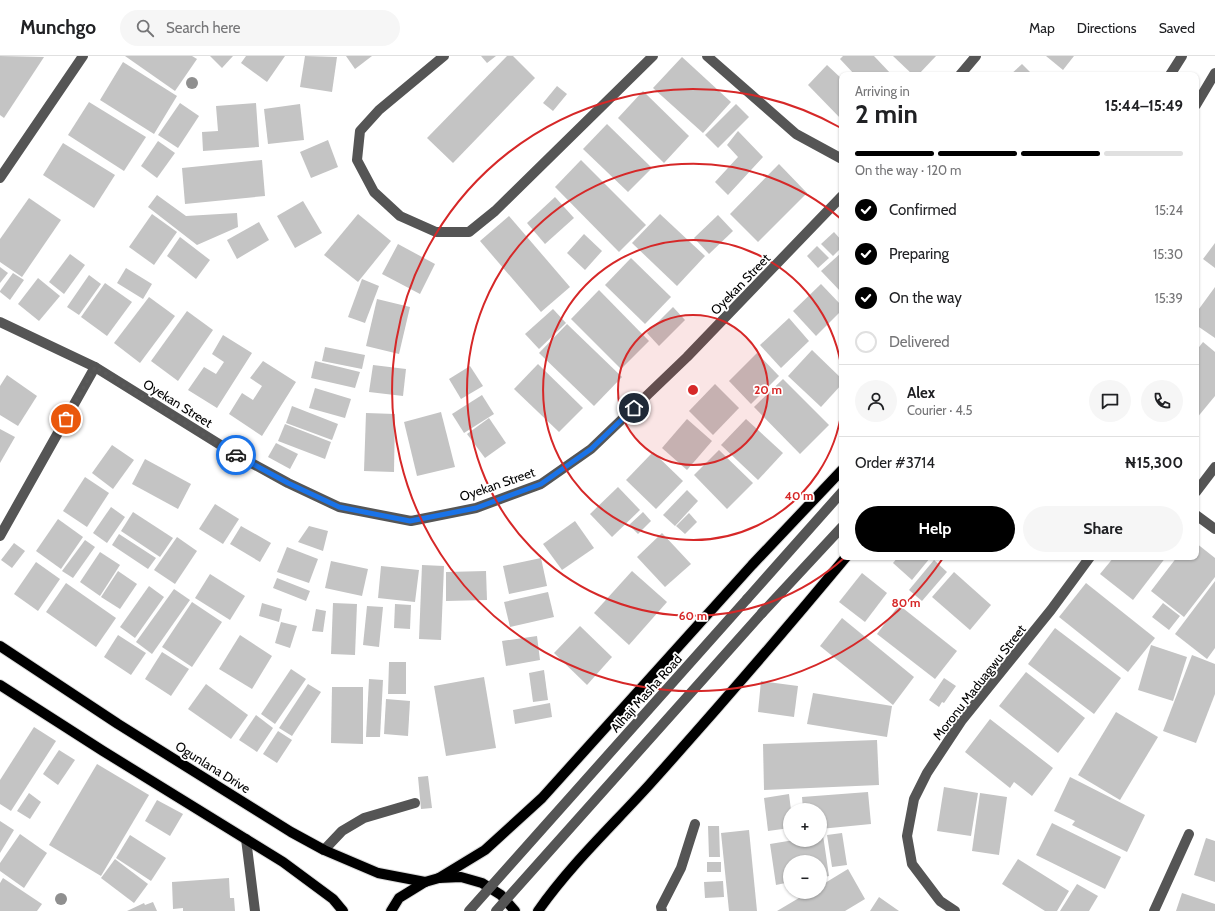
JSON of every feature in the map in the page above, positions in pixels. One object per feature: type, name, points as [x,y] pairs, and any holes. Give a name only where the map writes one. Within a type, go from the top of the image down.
[{"type":"main road","points":[[439,878],[485,850],[542,798],[757,559],[839,473]]},
{"type":"main road","points":[[538,911],[582,856],[649,784],[793,621],[844,560]]},
{"type":"main road","name":"Ogunlana Drive","points":[[0,646],[118,724],[291,832],[324,850],[378,873],[425,882]]},
{"type":"main road","points":[[0,685],[103,751],[283,862],[333,899],[343,911]]},
{"type":"main road","points":[[391,911],[399,898],[425,882],[439,878],[461,877],[482,883],[501,895],[515,911]]},
{"type":"street","points":[[0,178],[83,56]]},
{"type":"street","points":[[444,56],[379,110],[360,131],[357,160],[374,192],[400,216],[436,232],[469,232],[496,211],[653,56]]},
{"type":"street","points":[[707,56],[796,134],[839,157]]},
{"type":"street","points":[[963,72],[976,56]]},
{"type":"street","points":[[1172,72],[1182,56]]},
{"type":"street","points":[[1199,100],[1215,73]]},
{"type":"street","name":"Oyekan Street","points":[[0,322],[95,367],[235,454],[288,483],[339,507],[410,521],[476,508],[541,484],[591,449],[687,357],[839,199]]},
{"type":"street","points":[[0,536],[95,367]]},
{"type":"street","points":[[1199,488],[1215,467]]},
{"type":"street","name":"Alhaji Masha Road","points":[[469,911],[839,495]]},
{"type":"street","points":[[1199,517],[1215,529]]},
{"type":"street","points":[[496,911],[762,613],[839,530]]},
{"type":"street","name":"Moronu Maduagwu Street","points":[[955,911],[940,901],[912,864],[907,836],[914,799],[927,773],[962,720],[1051,610],[1088,560]]},
{"type":"street","points":[[324,850],[342,831],[364,818],[415,803]]},
{"type":"street","points":[[662,911],[661,907],[681,868],[695,824]]},
{"type":"street","points":[[1154,911],[1189,834]]},
{"type":"street","points":[[246,839],[255,911]]},
{"type":"building","points":[[0,56],[44,57],[4,118],[0,115]]},
{"type":"building","points":[[125,56],[192,56],[197,59],[175,91]]},
{"type":"building","points":[[210,56],[233,56],[222,68]]},
{"type":"building","points":[[246,56],[285,56],[267,82],[241,63]]},
{"type":"building","points":[[305,56],[337,57],[332,92],[300,87]]},
{"type":"building","points":[[346,56],[372,56],[355,69]]},
{"type":"building","points":[[481,56],[496,56],[487,63]]},
{"type":"building","points":[[507,56],[513,56],[535,78],[453,163],[427,138]]},
{"type":"building","points":[[843,56],[874,56],[889,72],[852,72],[840,59]]},
{"type":"building","points":[[893,56],[936,56],[921,72],[910,72]]},
{"type":"building","points":[[1046,56],[1074,56],[1063,70]]},
{"type":"building","points":[[682,57],[731,102],[703,133],[653,88]]},
{"type":"building","points":[[123,62],[177,96],[154,134],[100,100]]},
{"type":"building","points":[[1022,64],[1030,72],[1013,72]]},
{"type":"building","points":[[827,65],[839,76],[839,117],[808,85]]},
{"type":"building","points":[[557,86],[567,94],[553,111],[543,103]]},
{"type":"building","points":[[643,91],[689,136],[664,163],[618,118]]},
{"type":"building","points":[[89,102],[146,137],[124,171],[68,135]]},
{"type":"building","points":[[180,103],[199,116],[178,148],[158,135]]},
{"type":"building","points":[[256,103],[259,147],[203,151],[202,132],[218,131],[216,106]]},
{"type":"building","points":[[300,104],[304,140],[268,144],[264,109]]},
{"type":"building","points":[[736,104],[749,117],[718,148],[705,135]]},
{"type":"building","points":[[607,124],[652,168],[628,192],[583,149]]},
{"type":"building","points":[[738,131],[763,157],[728,195],[715,182],[738,157],[727,145]]},
{"type":"building","points":[[328,140],[338,167],[311,178],[300,152]]},
{"type":"building","points":[[158,141],[175,153],[157,178],[141,166]]},
{"type":"building","points":[[63,143],[115,175],[94,208],[43,175]]},
{"type":"building","points":[[262,160],[265,196],[185,204],[182,168]]},
{"type":"building","points":[[581,160],[646,225],[619,252],[555,187]]},
{"type":"building","points":[[779,164],[807,193],[758,242],[730,214]]},
{"type":"building","points":[[157,195],[186,216],[237,213],[238,227],[197,245],[148,207]]},
{"type":"building","points":[[555,197],[574,218],[545,244],[527,223]]},
{"type":"building","points":[[29,198],[61,220],[22,277],[0,262],[0,239]]},
{"type":"building","points":[[303,201],[322,233],[295,248],[277,216]]},
{"type":"building","points":[[152,214],[177,232],[154,265],[129,247]]},
{"type":"building","points":[[358,214],[391,241],[358,282],[324,255]]},
{"type":"building","points":[[660,214],[705,256],[677,286],[632,243]]},
{"type":"building","points":[[718,215],[733,231],[709,254],[694,238]]},
{"type":"building","points":[[509,216],[570,287],[541,312],[480,241]]},
{"type":"building","points":[[259,222],[269,240],[237,259],[227,240]]},
{"type":"building","points":[[834,232],[839,238],[839,250],[833,256],[821,244]]},
{"type":"building","points":[[584,234],[602,251],[585,270],[567,253]]},
{"type":"building","points":[[180,237],[210,260],[196,279],[167,256]]},
{"type":"building","points":[[1215,243],[1215,268],[1203,259]]},
{"type":"building","points":[[398,244],[435,264],[420,294],[382,274]]},
{"type":"building","points":[[817,246],[829,258],[818,268],[807,256]]},
{"type":"building","points":[[70,254],[85,265],[64,294],[49,282]]},
{"type":"building","points":[[839,255],[839,290],[821,271]]},
{"type":"building","points":[[631,258],[671,297],[645,324],[605,285]]},
{"type":"building","points":[[0,267],[8,273],[0,283]]},
{"type":"building","points":[[126,268],[152,284],[143,299],[117,283]]},
{"type":"building","points":[[13,273],[24,280],[10,300],[0,291]]},
{"type":"building","points":[[89,275],[101,284],[79,315],[67,307]]},
{"type":"building","points":[[38,278],[60,296],[39,321],[18,304]]},
{"type":"building","points":[[362,279],[379,286],[365,323],[348,317]]},
{"type":"building","points":[[105,283],[132,302],[107,336],[81,317]]},
{"type":"building","points":[[821,284],[839,303],[839,313],[816,336],[793,311]]},
{"type":"building","points":[[1215,287],[1215,338],[1199,327],[1199,309]]},
{"type":"building","points":[[599,290],[649,341],[621,369],[571,319]]},
{"type":"building","points":[[149,297],[175,316],[140,363],[114,343]]},
{"type":"building","points":[[377,299],[410,307],[399,354],[366,346]]},
{"type":"building","points":[[673,307],[685,320],[659,346],[647,333]]},
{"type":"building","points":[[553,309],[566,323],[539,349],[525,334]]},
{"type":"building","points":[[187,311],[213,330],[178,381],[151,361]]},
{"type":"building","points":[[789,318],[809,341],[781,368],[760,345]]},
{"type":"building","points":[[567,324],[622,377],[594,406],[539,353]]},
{"type":"building","points":[[223,335],[252,353],[217,408],[188,390],[204,367],[216,374],[224,362],[212,354]]},
{"type":"building","points":[[1203,342],[1215,352],[1215,396],[1199,415],[1199,347]]},
{"type":"building","points":[[325,347],[365,355],[362,369],[322,361]]},
{"type":"building","points":[[812,350],[839,376],[839,387],[821,407],[788,376]]},
{"type":"building","points":[[757,353],[779,376],[751,404],[729,381]]},
{"type":"building","points":[[263,361],[296,382],[262,436],[229,414],[242,393],[253,400],[262,386],[250,378]]},
{"type":"building","points":[[315,361],[360,372],[355,388],[311,378]]},
{"type":"building","points":[[538,364],[583,408],[559,432],[514,389]]},
{"type":"building","points":[[373,365],[406,369],[403,396],[369,392]]},
{"type":"building","points":[[470,366],[483,386],[461,399],[449,379]]},
{"type":"building","points":[[7,375],[37,396],[18,426],[0,415],[0,386]]},
{"type":"building","points":[[783,379],[829,425],[800,454],[754,407]]},
{"type":"building","points":[[715,384],[739,408],[713,435],[689,411]]},
{"type":"building","points":[[315,388],[351,399],[345,418],[309,408]]},
{"type":"building","points":[[482,395],[494,414],[464,433],[452,414]]},
{"type":"building","points":[[292,406],[338,424],[332,440],[286,423]]},
{"type":"building","points":[[441,412],[455,467],[417,476],[404,422]]},
{"type":"building","points":[[366,413],[395,414],[394,472],[364,471]]},
{"type":"building","points":[[489,418],[506,443],[485,458],[467,434]]},
{"type":"building","points":[[687,419],[712,441],[687,470],[662,448]]},
{"type":"building","points":[[746,419],[783,453],[758,480],[721,445]]},
{"type":"building","points":[[285,424],[331,442],[325,459],[278,441]]},
{"type":"building","points":[[0,429],[15,437],[0,463]]},
{"type":"building","points":[[276,443],[298,454],[290,469],[268,457]]},
{"type":"building","points":[[112,445],[134,460],[113,489],[92,473]]},
{"type":"building","points":[[719,450],[753,483],[727,509],[694,475]]},
{"type":"building","points":[[653,452],[683,481],[656,509],[626,480]]},
{"type":"building","points":[[145,459],[191,484],[178,509],[132,484]]},
{"type":"building","points":[[85,477],[109,493],[87,527],[63,511]]},
{"type":"building","points":[[618,487],[640,510],[612,537],[590,514]]},
{"type":"building","points":[[687,490],[698,501],[675,526],[663,515]]},
{"type":"building","points":[[215,504],[239,519],[223,544],[199,529]]},
{"type":"building","points":[[111,507],[125,517],[107,543],[93,533]]},
{"type":"building","points":[[133,512],[173,538],[160,557],[121,531]]},
{"type":"building","points":[[643,512],[651,521],[638,534],[629,525]]},
{"type":"building","points":[[689,513],[697,522],[685,534],[676,526]]},
{"type":"building","points":[[58,519],[83,537],[61,569],[36,551]]},
{"type":"building","points":[[575,521],[594,548],[562,570],[543,544]]},
{"type":"building","points":[[241,526],[271,543],[260,562],[230,544]]},
{"type":"building","points":[[309,526],[328,531],[323,551],[298,542]]},
{"type":"building","points":[[662,533],[691,564],[665,587],[637,557]]},
{"type":"building","points":[[119,534],[156,558],[148,569],[112,545]]},
{"type":"building","points":[[177,537],[197,551],[175,584],[154,570]]},
{"type":"building","points":[[85,540],[95,547],[73,578],[62,571]]},
{"type":"building","points":[[14,543],[25,551],[12,568],[1,560]]},
{"type":"building","points":[[1199,545],[1215,558],[1215,577],[1184,617],[1151,591],[1175,560],[1199,560]]},
{"type":"building","points":[[287,547],[318,559],[309,583],[277,572]]},
{"type":"building","points":[[100,552],[120,565],[100,596],[80,582]]},
{"type":"building","points":[[541,558],[547,586],[509,594],[503,566]]},
{"type":"building","points":[[896,560],[928,560],[912,580],[893,563]]},
{"type":"building","points":[[934,560],[947,572],[922,601],[909,590]]},
{"type":"building","points":[[1112,560],[1164,560],[1133,600],[1100,574]]},
{"type":"building","points":[[331,561],[368,569],[362,596],[325,588]]},
{"type":"building","points":[[36,562],[60,579],[38,611],[14,594]]},
{"type":"building","points":[[422,565],[444,566],[441,640],[419,639]]},
{"type":"building","points":[[381,566],[419,570],[415,602],[378,598]]},
{"type":"building","points":[[118,571],[137,584],[120,609],[101,597]]},
{"type":"building","points":[[486,571],[487,600],[446,601],[446,572]]},
{"type":"building","points":[[632,571],[667,602],[629,645],[594,613]]},
{"type":"building","points":[[954,572],[991,605],[970,630],[932,597]]},
{"type":"building","points":[[862,573],[887,593],[865,622],[839,602]]},
{"type":"building","points":[[210,574],[245,596],[230,620],[195,598]]},
{"type":"building","points":[[277,578],[310,591],[306,601],[273,588]]},
{"type":"building","points":[[1215,581],[1215,648],[1207,659],[1175,634]]},
{"type":"building","points":[[66,583],[116,618],[96,647],[46,612]]},
{"type":"building","points":[[1086,583],[1155,638],[1128,672],[1059,617]]},
{"type":"building","points":[[149,586],[164,597],[135,638],[120,627]]},
{"type":"building","points":[[174,589],[190,600],[152,654],[136,642]]},
{"type":"building","points":[[548,592],[554,617],[510,627],[504,602]]},
{"type":"building","points":[[192,602],[222,622],[192,667],[162,647]]},
{"type":"building","points":[[262,603],[282,609],[279,622],[259,616]]},
{"type":"building","points":[[333,603],[357,604],[355,655],[331,654]]},
{"type":"building","points":[[1163,603],[1180,616],[1169,630],[1152,617]]},
{"type":"building","points":[[395,604],[411,605],[410,629],[394,628]]},
{"type":"building","points":[[899,605],[957,651],[935,679],[877,634]]},
{"type":"building","points":[[367,606],[383,607],[379,647],[363,645]]},
{"type":"building","points":[[316,609],[326,611],[323,632],[312,631]]},
{"type":"building","points":[[842,618],[914,677],[893,705],[820,646]]},
{"type":"building","points":[[281,622],[297,626],[290,648],[275,643]]},
{"type":"building","points":[[580,626],[612,657],[587,685],[554,653]]},
{"type":"building","points":[[1055,628],[1121,678],[1094,714],[1028,664]]},
{"type":"building","points":[[118,635],[146,653],[131,675],[104,657]]},
{"type":"building","points":[[240,635],[272,656],[252,689],[219,669]]},
{"type":"building","points":[[537,636],[540,660],[506,666],[502,641]]},
{"type":"building","points":[[1151,645],[1187,657],[1173,701],[1138,690]]},
{"type":"building","points":[[162,652],[189,669],[171,696],[145,679]]},
{"type":"building","points":[[1192,655],[1215,664],[1215,694],[1196,743],[1163,731]]},
{"type":"building","points":[[389,662],[406,662],[406,694],[388,694]]},
{"type":"building","points":[[291,669],[306,679],[275,724],[261,714]]},
{"type":"building","points":[[544,670],[548,700],[533,702],[529,673]]},
{"type":"building","points":[[1026,672],[1085,718],[1058,753],[999,706]]},
{"type":"building","points":[[484,677],[496,748],[446,756],[434,686]]},
{"type":"building","points":[[944,678],[956,686],[944,703],[942,702],[939,707],[929,700]]},
{"type":"building","points":[[369,679],[383,680],[380,737],[366,737]]},
{"type":"building","points":[[761,681],[798,686],[794,717],[758,712]]},
{"type":"building","points":[[206,684],[248,715],[231,739],[188,709]]},
{"type":"building","points":[[308,684],[321,692],[292,736],[279,728]]},
{"type":"building","points":[[332,687],[363,687],[363,744],[331,743]]},
{"type":"building","points":[[813,693],[892,706],[887,737],[807,724]]},
{"type":"building","points":[[386,699],[410,701],[408,736],[384,734]]},
{"type":"building","points":[[550,703],[552,717],[515,724],[513,710]]},
{"type":"building","points":[[1116,712],[1158,737],[1120,800],[1078,775]]},
{"type":"building","points":[[256,715],[273,728],[257,752],[239,740]]},
{"type":"building","points":[[990,719],[1053,768],[1032,796],[1014,782],[1010,788],[965,752]]},
{"type":"building","points":[[34,727],[56,741],[11,811],[0,804],[0,780]]},
{"type":"building","points":[[278,731],[292,740],[277,763],[263,754]]},
{"type":"building","points":[[877,740],[879,785],[764,790],[763,744]]},
{"type":"building","points":[[59,750],[75,760],[58,785],[43,774]]},
{"type":"building","points":[[97,764],[149,795],[101,876],[49,845]]},
{"type":"building","points":[[428,776],[432,808],[421,809],[418,777]]},
{"type":"building","points":[[1070,777],[1145,815],[1127,852],[1072,825],[1075,821],[1054,811]]},
{"type":"building","points":[[944,787],[978,793],[971,836],[937,831]]},
{"type":"building","points":[[868,792],[871,824],[827,828],[827,803],[802,803],[802,797]]},
{"type":"building","points":[[29,793],[41,802],[30,819],[17,811]]},
{"type":"building","points":[[980,793],[1007,797],[999,855],[972,851]]},
{"type":"building","points":[[789,794],[790,803],[783,803],[783,829],[768,831],[764,798]]},
{"type":"building","points":[[157,800],[183,814],[170,836],[145,821]]},
{"type":"building","points":[[0,821],[14,830],[0,853]]},
{"type":"building","points":[[1052,823],[1121,857],[1105,889],[1036,855]]},
{"type":"building","points":[[708,826],[719,826],[720,857],[709,857]]},
{"type":"building","points":[[749,830],[757,911],[729,911],[721,833]]},
{"type":"building","points":[[842,833],[847,865],[832,867],[827,835]]},
{"type":"building","points":[[20,834],[47,853],[24,888],[0,871],[0,863]]},
{"type":"building","points":[[130,835],[166,858],[151,881],[116,858]]},
{"type":"building","points":[[1206,838],[1215,841],[1215,882],[1194,875]]},
{"type":"building","points":[[783,842],[783,847],[825,847],[826,855],[783,855],[783,884],[776,885],[770,844]]},
{"type":"building","points":[[115,859],[148,884],[134,903],[101,878]]},
{"type":"building","points":[[1018,859],[1069,891],[1057,911],[1045,911],[1002,884]]},
{"type":"building","points":[[707,862],[721,862],[721,872],[707,872]]},
{"type":"building","points":[[827,862],[829,876],[827,876]]},
{"type":"building","points":[[848,869],[865,899],[845,911],[777,911],[797,899],[827,899],[827,882]]},
{"type":"building","points":[[3,878],[42,904],[37,911],[0,911],[0,883]]},
{"type":"building","points":[[229,878],[230,898],[234,898],[235,911],[183,911],[183,908],[173,909],[172,882]]},
{"type":"building","points":[[723,881],[724,897],[705,898],[704,882]]},
{"type":"building","points":[[1077,884],[1098,896],[1089,911],[1060,911]]},
{"type":"building","points":[[1182,893],[1215,904],[1215,911],[1176,911]]},
{"type":"building","points":[[879,897],[899,911],[870,911]]},
{"type":"building","points":[[153,902],[157,911],[127,911],[144,903],[145,905]]},
{"type":"way so far","points":[[66,419],[95,367],[236,455]]},
{"type":"route","points":[[236,455],[288,483],[339,507],[410,521],[476,508],[541,484],[591,449],[634,408]]}]
